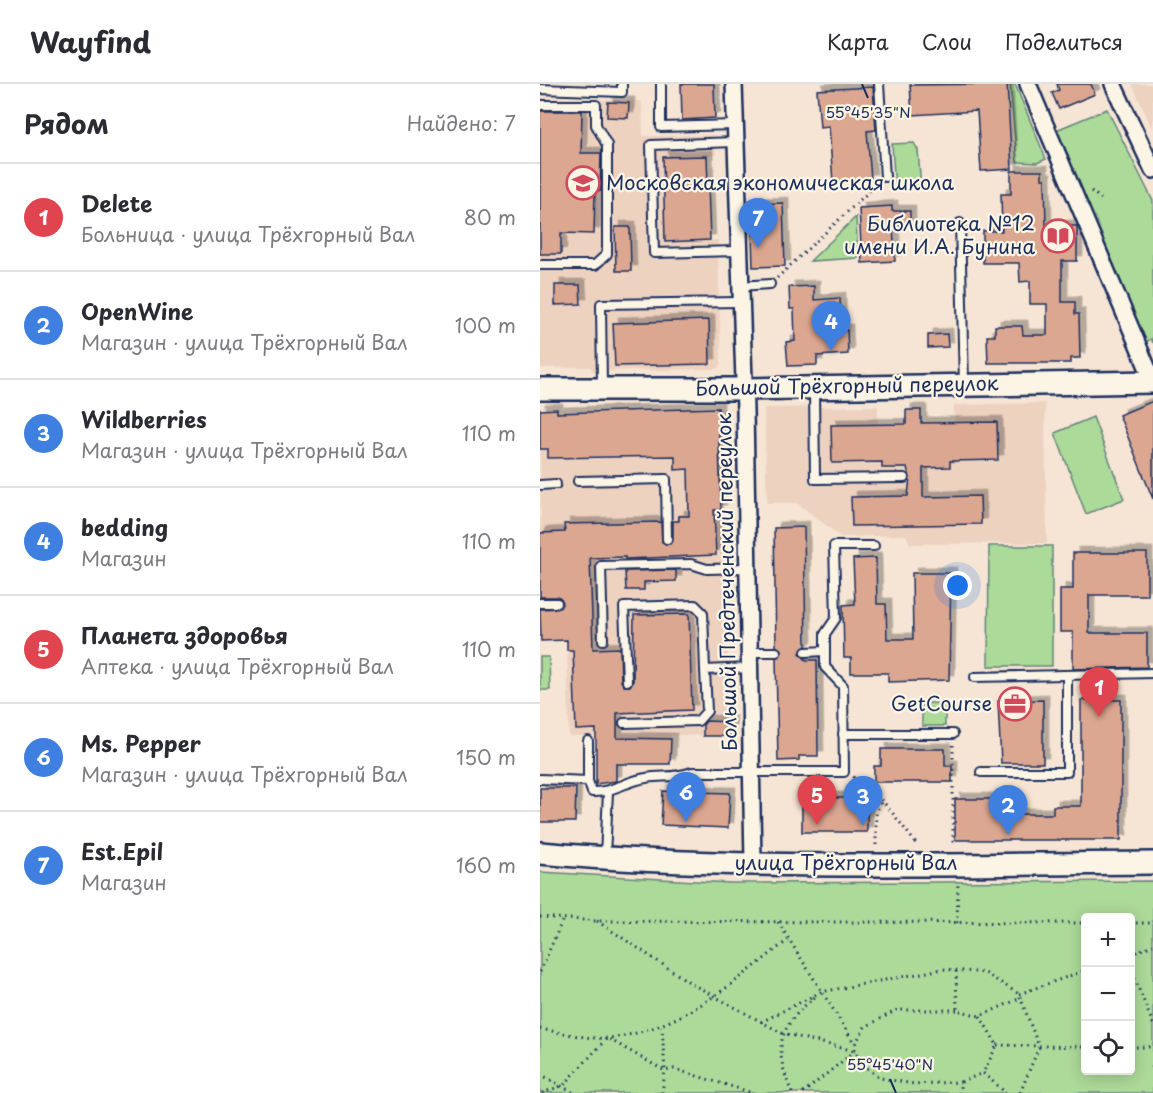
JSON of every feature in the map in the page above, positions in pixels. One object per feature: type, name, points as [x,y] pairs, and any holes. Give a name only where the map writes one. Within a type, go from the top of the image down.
[{"type":"street","name":"Большой Предтеченский переулок","points":[[734,84],[748,568],[753,863]]},
{"type":"street","points":[[1028,84],[1153,382]]},
{"type":"street","points":[[1113,84],[1153,170]]},
{"type":"street","name":"Большой Трёхгорный переулок","points":[[540,389],[743,389],[1153,382]]},
{"type":"street","name":"улица Трёхгорный Вал","points":[[540,853],[605,859],[753,863],[1153,863]]},
{"type":"lane","points":[[540,89],[622,92],[622,84]]},
{"type":"lane","points":[[661,84],[661,127],[735,125]]},
{"type":"lane","points":[[879,84],[885,177]]},
{"type":"lane","points":[[540,105],[596,105],[596,125],[608,145],[607,254],[595,265],[540,264]]},
{"type":"lane","points":[[735,142],[651,145],[654,253],[738,250]]},
{"type":"lane","points":[[960,223],[964,385]]},
{"type":"lane","points":[[740,286],[770,284]]},
{"type":"lane","points":[[602,388],[601,304],[740,302]]},
{"type":"lane","points":[[814,388],[815,479],[904,478]]},
{"type":"lane","points":[[578,481],[666,479],[667,539]]},
{"type":"lane","points":[[540,485],[556,484]]},
{"type":"lane","points":[[588,741],[588,781],[592,792],[608,792],[646,778],[676,778],[692,772],[844,771],[843,686],[825,667],[825,634],[836,618],[834,546],[874,546]]},
{"type":"lane","points":[[603,640],[601,566],[667,560],[707,569],[748,568]]},
{"type":"lane","points":[[540,603],[557,603]]},
{"type":"lane","points":[[624,723],[698,721],[707,711],[704,612],[695,604],[624,607],[627,681]]},
{"type":"lane","points":[[806,652],[825,651]]},
{"type":"lane","points":[[750,652],[776,652]]},
{"type":"lane","points":[[705,670],[750,669]]},
{"type":"lane","points":[[975,677],[1153,673]]},
{"type":"lane","points":[[981,772],[1067,772],[1066,675]]},
{"type":"lane","points":[[843,734],[953,734]]},
{"type":"lane","points":[[540,779],[588,781]]},
{"type":"lane","points":[[605,859],[608,792]]},
{"type":"path","points":[[770,284],[885,177]]},
{"type":"path","points":[[953,734],[954,845]]},
{"type":"path","points":[[844,771],[872,788],[883,799],[916,845]]},
{"type":"path","points":[[876,845],[876,813],[883,799]]},
{"type":"path","points":[[957,923],[958,882]]},
{"type":"path","points":[[540,917],[597,921],[1081,923]]},
{"type":"path","points":[[540,972],[563,919]]},
{"type":"path","points":[[597,921],[714,996],[782,1033],[855,1051]]},
{"type":"path","points":[[778,922],[855,1044]]},
{"type":"path","points":[[1135,923],[1153,923]]},
{"type":"path","points":[[540,1029],[607,1038],[662,1027],[714,996],[788,940]]},
{"type":"path","points":[[1135,952],[1153,945]]},
{"type":"path","points":[[761,1022],[821,992],[943,969],[985,973],[1020,996],[1039,1047],[1020,1093]]},
{"type":"path","points":[[956,971],[957,1010]]},
{"type":"path","points":[[996,1045],[983,1073],[961,1082],[914,1084],[880,1078],[866,1067],[855,1051],[855,1044],[865,1027],[897,1010],[957,1010],[980,1016],[1020,996],[1081,972]]},
{"type":"path","points":[[1135,977],[1153,1024]]},
{"type":"path","points":[[792,1093],[780,1056],[782,1033],[798,1011],[821,992]]},
{"type":"path","points":[[980,1016],[996,1045]]},
{"type":"path","points":[[662,1027],[665,1071],[662,1093]]},
{"type":"path","points":[[607,1038],[665,1071],[674,1069],[753,1093]]},
{"type":"path","points":[[542,1093],[564,1085],[607,1038]]},
{"type":"path","points":[[996,1045],[1081,1047]]},
{"type":"path","points":[[1135,1047],[1153,1047]]},
{"type":"path","points":[[803,1093],[855,1051]]},
{"type":"path","points":[[983,1073],[1006,1093]]},
{"type":"path","points":[[540,1074],[564,1085],[574,1093]]},
{"type":"path","points":[[959,1093],[961,1082]]},
{"type":"shaded area","points":[[1132,84],[1153,84],[1153,130]]},
{"type":"shaded area","points":[[540,98],[642,101],[643,136],[715,135],[716,155],[707,156],[710,240],[718,240],[721,364],[717,369],[592,371],[591,367],[540,368]]},
{"type":"shaded area","points":[[1045,403],[1047,543],[910,544],[906,535],[841,537],[797,503],[767,503],[764,408],[878,406],[878,424],[906,424],[906,410],[921,410],[921,423],[954,423],[954,405]]},
{"type":"shaded area","points":[[722,408],[730,736],[671,735],[670,764],[616,764],[596,729],[596,736],[569,736],[567,636],[549,636],[550,641],[541,641],[540,410],[557,409],[557,413]]},
{"type":"green space","points":[[1010,84],[1015,84],[1046,159],[1037,163],[1017,162]]},
{"type":"green space","points":[[1107,109],[1153,201],[1153,343],[1151,339],[1146,342],[1054,131]]},
{"type":"green space","points":[[914,143],[918,150],[921,188],[895,190],[892,144]]},
{"type":"green space","points":[[856,217],[858,258],[810,261]]},
{"type":"green space","points":[[1093,417],[1124,499],[1086,514],[1055,433]]},
{"type":"green space","points":[[989,546],[1052,546],[1052,666],[988,666]]},
{"type":"green space","points":[[540,657],[549,657],[550,690],[540,690]]},
{"type":"green space","points":[[922,703],[945,703],[945,726],[922,726]]},
{"type":"green space","points":[[540,872],[730,883],[1153,881],[1153,1093],[540,1093]]},
{"type":"building","points":[[681,84],[714,84],[715,118],[682,120]]},
{"type":"building","points":[[1007,84],[1012,169],[981,171],[977,111],[912,115],[910,85]]},
{"type":"building","points":[[1057,84],[1091,84],[1095,94],[1059,109],[1052,93],[1059,90]]},
{"type":"building","points":[[873,87],[876,130],[867,131],[871,179],[833,182],[829,126],[820,127],[817,90]]},
{"type":"building","points":[[608,102],[629,103],[628,118],[607,117]]},
{"type":"building","points":[[540,111],[582,111],[581,153],[601,153],[600,191],[595,190],[594,234],[561,233],[561,254],[540,254]]},
{"type":"building","points":[[707,156],[710,240],[665,242],[663,157]]},
{"type":"building","points":[[1011,171],[1042,171],[1042,179],[1045,179],[1046,226],[1077,226],[1077,261],[1062,261],[1062,302],[1075,302],[1075,314],[1079,314],[1080,358],[1071,358],[1071,363],[988,363],[987,336],[995,336],[995,326],[1022,326],[1023,335],[1047,335],[1047,304],[1030,304],[1030,281],[1020,282],[1019,263],[983,263],[983,231],[1002,231],[1001,194],[1011,194]]},
{"type":"building","points":[[783,203],[785,266],[753,267],[751,204]]},
{"type":"building","points":[[892,206],[892,211],[910,211],[910,226],[893,226],[895,261],[862,263],[859,208]]},
{"type":"building","points":[[615,227],[630,227],[631,271],[616,271]]},
{"type":"building","points":[[555,285],[580,285],[581,304],[555,305]]},
{"type":"building","points":[[814,286],[814,300],[840,298],[841,330],[847,330],[848,354],[817,356],[817,365],[788,366],[786,342],[795,341],[794,309],[790,309],[789,287]]},
{"type":"building","points":[[709,320],[710,364],[615,366],[613,323]]},
{"type":"building","points":[[947,334],[948,347],[928,348],[928,335]]},
{"type":"building","points":[[1153,401],[1153,499],[1119,415]]},
{"type":"building","points":[[718,408],[721,510],[714,510],[716,555],[625,559],[625,557],[590,558],[593,649],[620,648],[621,681],[624,686],[630,686],[633,681],[634,615],[689,614],[692,710],[617,713],[617,738],[671,739],[670,764],[616,764],[616,781],[596,784],[596,729],[576,730],[573,650],[567,650],[567,640],[541,641],[540,609],[559,608],[563,602],[558,597],[540,597],[540,533],[565,532],[564,524],[661,522],[662,542],[670,544],[673,539],[673,521],[679,521],[679,516],[689,516],[688,469],[675,470],[675,456],[548,458],[548,449],[540,449],[540,410],[557,409],[557,413]]},
{"type":"building","points":[[906,410],[921,410],[921,423],[997,422],[998,460],[950,461],[950,467],[923,468],[923,497],[980,496],[981,524],[852,526],[851,497],[908,496],[910,477],[907,468],[882,468],[882,462],[832,463],[831,425],[906,424]]},
{"type":"building","points":[[804,527],[806,646],[800,653],[806,660],[817,660],[818,756],[799,756],[799,760],[778,761],[776,658],[782,651],[776,646],[774,528]]},
{"type":"building","points":[[1073,553],[1147,553],[1147,595],[1089,595],[1089,633],[1147,633],[1147,667],[1073,669],[1073,632],[1060,632],[1060,589],[1073,589]]},
{"type":"building","points":[[876,558],[877,604],[886,604],[887,639],[913,639],[912,573],[951,573],[949,680],[888,682],[888,673],[851,673],[851,658],[844,658],[843,605],[855,604],[853,559]]},
{"type":"building","points":[[676,570],[676,581],[644,582],[644,590],[626,590],[625,571]]},
{"type":"building","points":[[1043,700],[1043,763],[1001,763],[998,701]]},
{"type":"building","points":[[1081,700],[1121,700],[1121,840],[955,840],[955,799],[1014,799],[1014,814],[1053,814],[1053,806],[1081,806]]},
{"type":"building","points":[[706,721],[731,722],[730,736],[703,736],[703,725]]},
{"type":"building","points":[[881,749],[945,749],[945,766],[952,766],[952,782],[874,782],[874,766],[881,766]]},
{"type":"building","points":[[540,788],[576,788],[575,822],[540,822]]},
{"type":"building","points":[[663,791],[730,793],[728,828],[661,825]]},
{"type":"building","points":[[802,798],[867,798],[867,832],[802,832]]},
{"type":"place","name":"Московская экономическая школа","points":[[583,183]]},
{"type":"place","name":"Библиотека №12 имени И.А. Бунина","points":[[1058,236]]},
{"type":"place","name":"Est.Epil","points":[[758,248]]},
{"type":"place","name":"bedding","points":[[831,351]]},
{"type":"place","name":"GetCourse","points":[[1015,704]]},
{"type":"place","name":"Delete","points":[[1099,717]]},
{"type":"place","name":"Ms. Pepper","points":[[686,822]]},
{"type":"place","name":"Планета здоровья","points":[[817,825]]},
{"type":"place","name":"Wildberries","points":[[863,826]]},
{"type":"place","name":"OpenWine","points":[[1008,835]]}]
